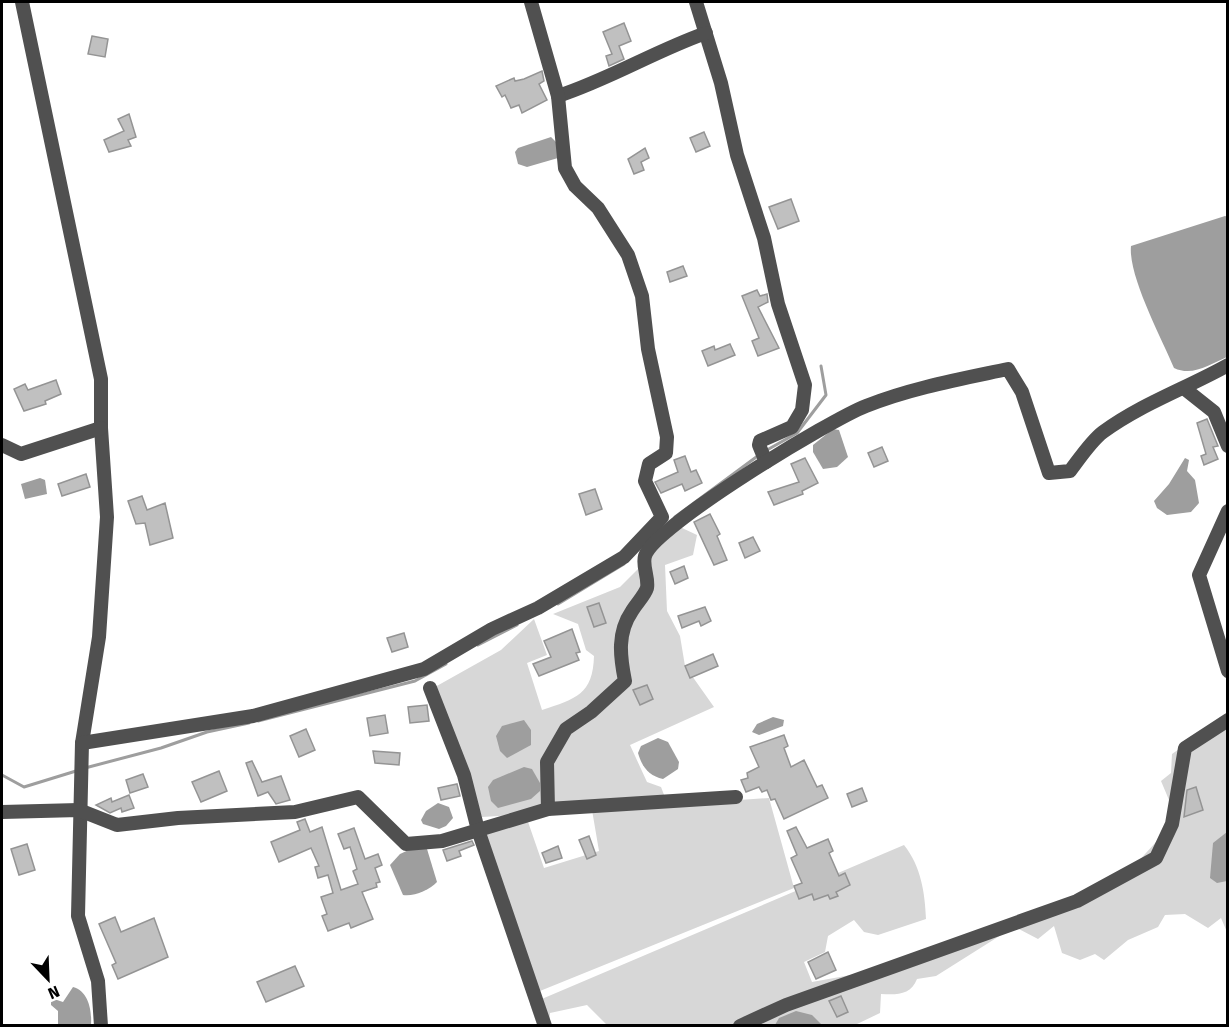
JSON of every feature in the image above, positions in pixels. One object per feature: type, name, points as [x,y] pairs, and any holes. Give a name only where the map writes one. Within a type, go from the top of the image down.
[{"type":"street","points":[[22,2],[101,379],[101,428],[107,517],[99,637],[82,743],[78,916],[98,981],[101,1026]]},
{"type":"street","points":[[82,743],[253,716],[424,669],[492,629],[538,608],[624,557],[663,517],[645,481],[649,464],[666,453],[667,437],[648,349],[642,296],[628,255],[598,208],[575,186],[565,168],[558,96],[531,2]]},
{"type":"street","points":[[696,2],[721,83],[737,155],[764,238],[778,304],[806,385],[802,410],[792,427],[760,441],[759,445],[766,462]]},
{"type":"street","points":[[558,96],[616,75],[668,46],[706,33]]},
{"type":"street","points":[[548,809],[547,762],[566,729],[591,712],[625,681],[620,654],[624,623],[647,588],[644,557],[649,549],[694,511],[766,462],[865,406],[955,380],[1008,369],[1022,392],[1049,473],[1070,471],[1101,433],[1142,407],[1185,389],[1227,365]]},
{"type":"street","points":[[1185,389],[1214,412],[1227,446]]},
{"type":"street","points":[[2,445],[21,454],[101,428]]},
{"type":"street","points":[[1227,511],[1199,575],[1227,671]]},
{"type":"street","points":[[430,688],[464,775],[478,830],[545,1026]]},
{"type":"street","points":[[740,1026],[786,1005],[1077,901],[1156,858],[1172,824],[1185,748],[1227,720]]},
{"type":"street","points":[[2,812],[79,810],[117,825],[295,812],[358,797],[406,844],[442,842],[548,809],[736,797]]},
{"type":"shaded area","points":[[551,137],[559,145],[558,158],[527,167],[518,164],[515,152],[518,148]]},
{"type":"shaded area","points":[[1225,216],[1228,217],[1227,357],[1195,370],[1174,368],[1140,290],[1131,259],[1131,246]]},
{"type":"shaded area","points":[[833,429],[839,430],[848,457],[837,467],[823,469],[813,452],[813,445]]},
{"type":"shaded area","points":[[1185,458],[1189,460],[1187,471],[1195,480],[1199,503],[1191,512],[1167,515],[1157,508],[1154,501],[1169,484]]},
{"type":"shaded area","points":[[40,478],[45,480],[47,494],[25,499],[21,484]]},
{"type":"shaded area","points":[[680,527],[697,535],[693,555],[665,565],[667,611],[680,636],[685,666],[714,707],[630,745],[647,782],[661,787],[668,805],[769,798],[794,888],[535,993],[482,832],[527,819],[544,868],[599,851],[592,810],[482,817],[435,687],[501,650],[534,619],[547,655],[527,663],[542,710],[573,698],[586,687],[590,679],[594,656],[586,650],[578,624],[553,614],[620,587]]},
{"type":"shaded area","points":[[773,717],[784,720],[783,726],[759,735],[752,732],[757,724]]},
{"type":"shaded area","points":[[524,720],[531,730],[531,745],[507,758],[500,751],[496,736],[502,726]]},
{"type":"shaded area","points":[[1227,727],[1227,932],[1221,918],[1208,928],[1185,914],[1165,915],[1158,927],[1128,940],[1104,960],[1095,954],[1080,960],[1062,953],[1054,926],[1038,939],[1009,924],[1124,877],[1177,819],[1161,781],[1171,773],[1172,754],[1202,733]]},
{"type":"shaded area","points":[[658,738],[668,742],[679,762],[678,769],[663,779],[647,770],[638,753],[641,746]]},
{"type":"shaded area","points":[[524,767],[532,769],[540,783],[540,791],[531,799],[498,808],[491,801],[488,787],[493,780]]},
{"type":"shaded area","points":[[438,803],[449,807],[453,818],[446,826],[439,829],[423,824],[421,820],[426,811]]},
{"type":"shaded area","points":[[1227,832],[1227,881],[1217,883],[1210,878],[1213,843]]},
{"type":"shaded area","points":[[904,845],[910,853],[921,880],[926,919],[878,935],[864,932],[854,920],[828,936],[825,952],[804,962],[812,982],[928,961],[1009,930],[936,976],[917,979],[907,991],[898,994],[881,994],[880,1013],[855,1025],[607,1025],[587,1005],[550,1013],[549,1025],[537,1025],[530,1004]]},
{"type":"shaded area","points":[[413,848],[427,849],[437,882],[421,892],[403,895],[390,865],[400,854]]},
{"type":"shaded area","points":[[73,987],[86,997],[90,1008],[91,1025],[58,1025],[58,1011],[51,1005],[51,1001],[54,999],[63,1002]]},
{"type":"shaded area","points":[[796,1011],[812,1015],[822,1025],[775,1025],[779,1018]]},
{"type":"building","points":[[624,23],[631,41],[619,46],[624,59],[609,66],[606,56],[612,54],[603,32]]},
{"type":"building","points":[[92,36],[108,39],[105,57],[88,54]]},
{"type":"building","points":[[542,71],[544,81],[539,84],[547,100],[522,113],[519,105],[511,108],[505,95],[502,97],[496,86],[514,78],[515,81],[524,79]]},
{"type":"building","points":[[129,114],[136,137],[128,140],[131,146],[109,152],[104,140],[124,131],[118,119]]},
{"type":"building","points":[[704,132],[710,146],[696,152],[690,138]]},
{"type":"building","points":[[645,148],[649,158],[641,162],[644,170],[634,174],[628,159]]},
{"type":"building","points":[[791,199],[799,221],[778,229],[769,207]]},
{"type":"building","points":[[683,266],[687,276],[670,282],[667,272]]},
{"type":"building","points":[[757,290],[760,296],[767,294],[768,302],[758,307],[779,348],[758,356],[752,341],[759,338],[742,296]]},
{"type":"building","points":[[730,344],[735,355],[708,366],[702,351],[714,346],[715,350]]},
{"type":"building","points":[[56,380],[61,394],[45,401],[46,404],[24,411],[14,389],[25,384],[28,390]]},
{"type":"building","points":[[1207,419],[1218,446],[1213,447],[1218,459],[1204,465],[1201,456],[1206,454],[1197,423]]},
{"type":"building","points":[[882,447],[888,461],[874,467],[868,453]]},
{"type":"building","points":[[685,456],[691,472],[696,470],[702,483],[685,491],[682,484],[661,493],[655,482],[678,472],[674,460]]},
{"type":"building","points":[[805,458],[818,483],[802,491],[803,494],[774,505],[768,492],[799,482],[791,464]]},
{"type":"building","points":[[86,474],[90,487],[62,496],[58,484]]},
{"type":"building","points":[[595,489],[602,509],[586,515],[579,494]]},
{"type":"building","points":[[142,496],[147,510],[165,503],[173,538],[150,545],[145,523],[136,524],[128,501]]},
{"type":"building","points":[[710,514],[720,534],[717,536],[727,560],[714,565],[694,522]]},
{"type":"building","points":[[753,537],[760,551],[745,558],[739,543]]},
{"type":"building","points":[[684,566],[688,578],[675,584],[670,572]]},
{"type":"building","points":[[599,603],[606,623],[594,627],[587,607]]},
{"type":"building","points":[[705,607],[711,621],[701,626],[699,621],[682,628],[678,616]]},
{"type":"building","points":[[572,629],[580,652],[576,653],[579,660],[539,676],[533,664],[551,657],[544,641]]},
{"type":"building","points":[[404,633],[408,647],[392,652],[387,638]]},
{"type":"building","points":[[713,654],[718,666],[690,678],[685,666]]},
{"type":"building","points":[[647,685],[653,699],[640,705],[633,690]]},
{"type":"building","points":[[427,705],[429,721],[410,723],[408,707]]},
{"type":"building","points":[[385,715],[388,733],[370,736],[367,718]]},
{"type":"building","points":[[306,729],[315,750],[299,757],[290,736]]},
{"type":"building","points":[[784,735],[788,746],[784,748],[791,767],[804,760],[817,787],[822,785],[828,798],[784,819],[775,799],[771,800],[767,790],[762,792],[759,787],[746,792],[741,780],[748,778],[747,773],[759,767],[750,747]]},
{"type":"building","points":[[373,751],[400,753],[399,765],[375,763]]},
{"type":"building","points":[[252,761],[262,782],[281,776],[290,800],[276,804],[268,792],[258,796],[246,763]]},
{"type":"building","points":[[219,771],[227,791],[201,802],[192,782]]},
{"type":"building","points":[[143,774],[148,787],[130,793],[126,780]]},
{"type":"building","points":[[457,784],[460,796],[441,800],[438,788]]},
{"type":"building","points":[[1196,787],[1203,810],[1184,817],[1187,790]]},
{"type":"building","points":[[862,788],[867,801],[852,807],[847,794]]},
{"type":"building","points":[[129,795],[134,808],[122,812],[121,808],[110,813],[96,805],[111,798],[112,802]]},
{"type":"building","points":[[305,819],[310,832],[322,827],[341,890],[358,884],[353,871],[357,869],[350,847],[344,849],[338,834],[354,828],[365,859],[378,854],[382,865],[375,868],[380,882],[376,883],[377,887],[362,892],[373,919],[351,928],[349,923],[328,931],[322,916],[327,914],[321,897],[333,893],[328,875],[318,878],[315,867],[319,866],[311,848],[279,862],[271,842],[300,830],[297,822]]},
{"type":"building","points":[[796,827],[807,848],[828,839],[833,851],[829,853],[839,876],[845,873],[850,885],[836,892],[838,896],[830,899],[828,895],[814,900],[812,894],[799,899],[794,886],[802,883],[791,858],[797,855],[787,831]]},
{"type":"building","points":[[589,836],[596,855],[587,859],[579,840]]},
{"type":"building","points":[[472,841],[474,845],[459,851],[461,856],[447,861],[443,850]]},
{"type":"building","points":[[27,844],[35,870],[19,875],[11,849]]},
{"type":"building","points":[[558,846],[562,858],[546,863],[542,853]]},
{"type":"building","points":[[115,917],[121,932],[154,918],[168,957],[118,979],[112,965],[116,963],[99,924]]},
{"type":"building","points":[[828,952],[836,970],[816,979],[808,962]]},
{"type":"building","points":[[295,966],[304,986],[266,1002],[257,982]]},
{"type":"building","points":[[841,996],[848,1012],[837,1017],[829,1001]]},
{"type":"waterway","points":[[767,450],[797,433],[826,395],[821,366]]},
{"type":"waterway","points":[[675,517],[759,455]]},
{"type":"waterway","points":[[558,604],[624,564]]},
{"type":"waterway","points":[[478,645],[517,625]]},
{"type":"waterway","points":[[258,721],[415,681],[446,664]]},
{"type":"waterway","points":[[85,768],[161,748],[207,732],[249,723]]},
{"type":"waterway","points":[[2,775],[24,787],[76,771]]}]
